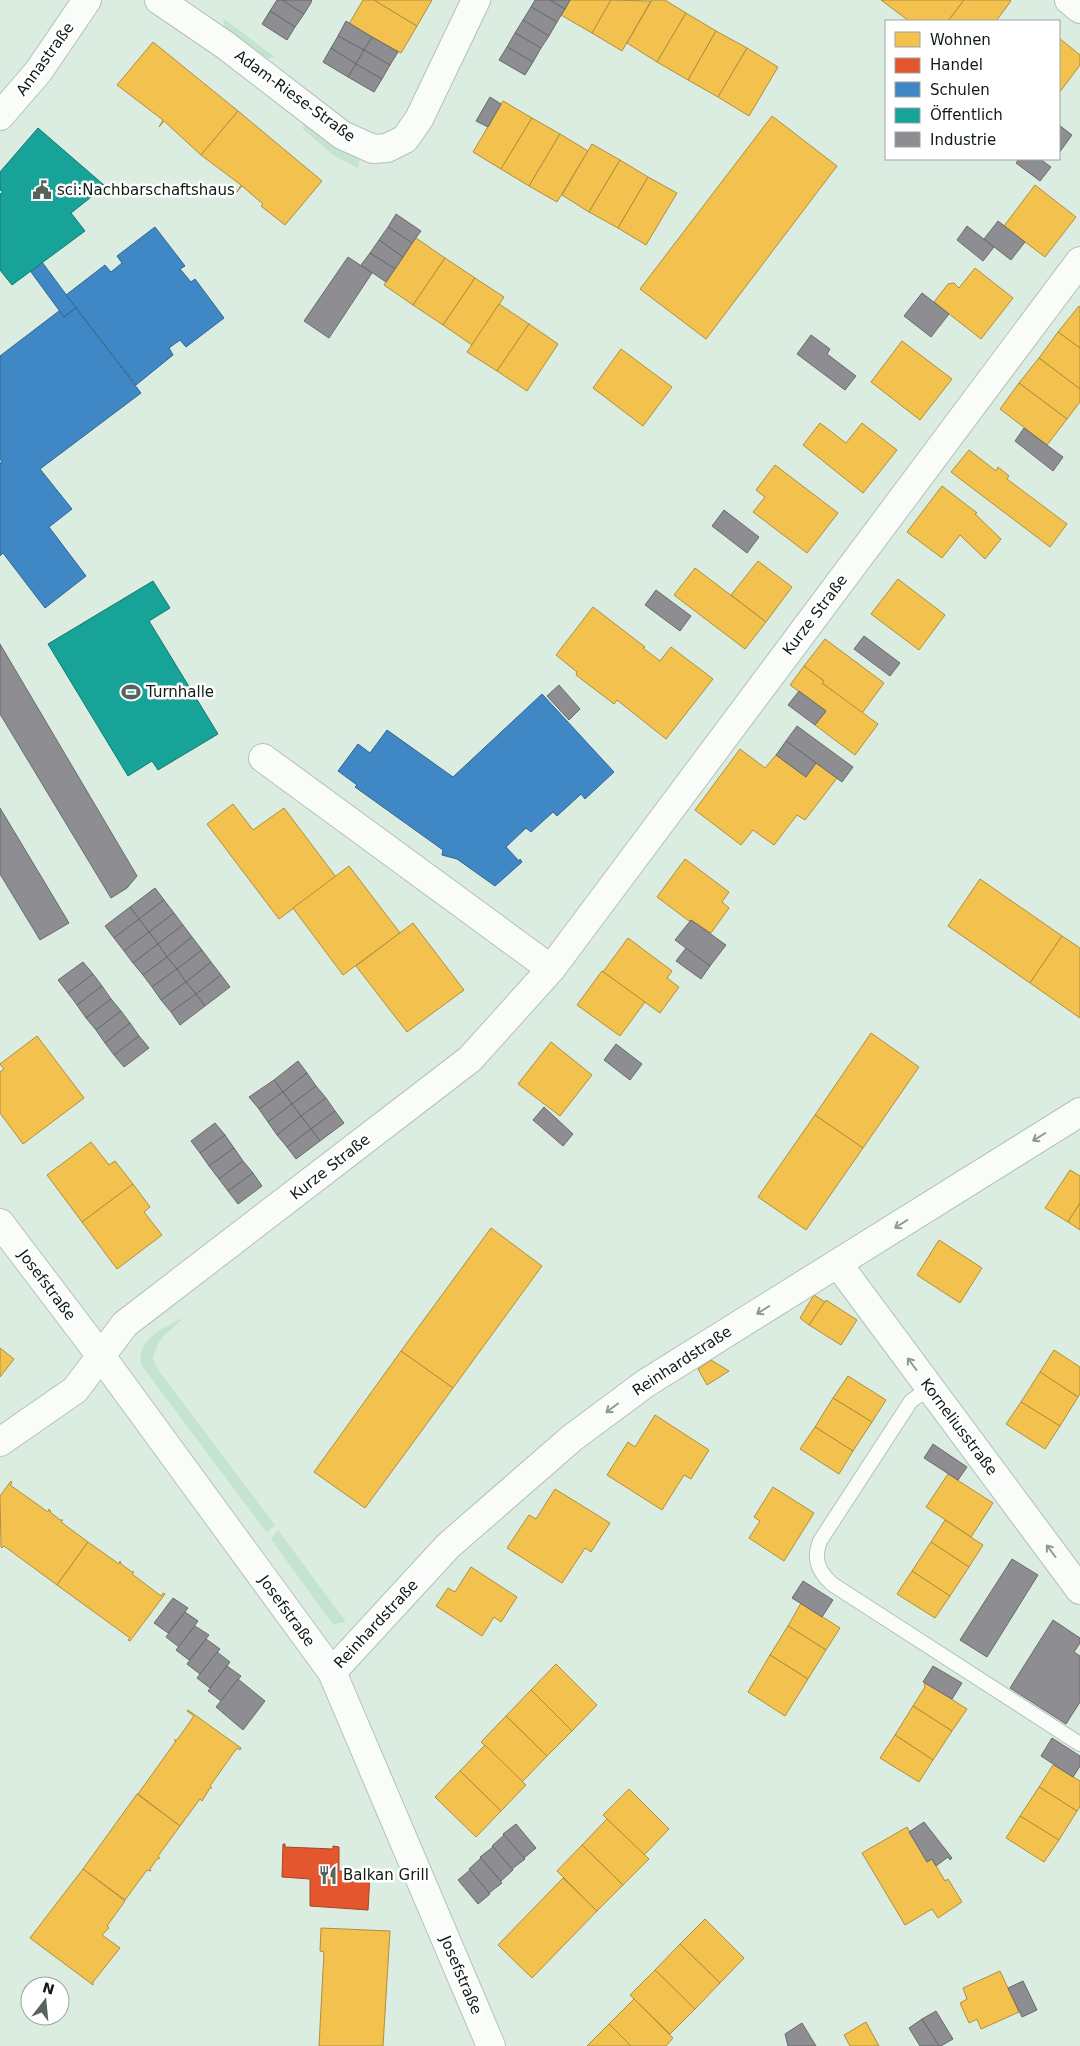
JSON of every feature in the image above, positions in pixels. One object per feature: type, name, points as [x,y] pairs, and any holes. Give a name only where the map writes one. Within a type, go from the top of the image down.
[{"type":"street","name":"Annastraße","points":[[0,116],[38,72],[87,0]]},
{"type":"street","name":"Adam-Riese-Straße","points":[[160,0],[225,45],[342,135],[373,148],[387,148],[405,140],[414,126],[476,0]]},
{"type":"street","points":[[1068,0],[1080,9]]},
{"type":"street","name":"Kurze Straße","points":[[0,1442],[75,1390],[126,1324],[470,1059],[551,969],[1080,261]]},
{"type":"street","points":[[263,758],[551,969]]},
{"type":"street","name":"Reinhardstraße","points":[[332,1672],[448,1546],[572,1438],[646,1383],[1080,1112]]},
{"type":"street","name":"Josefstraße","points":[[0,1223],[101,1356],[332,1672],[491,2046]]},
{"type":"street","name":"Korneliusstraße","points":[[838,1264],[1080,1590]]},
{"type":"lane","points":[[930,1388],[911,1401],[820,1541],[816,1555],[818,1568],[832,1584],[1080,1744]]},
{"type":"green space","points":[[223,18],[275,57],[262,60],[225,31]]},
{"type":"green space","points":[[307,122],[360,159],[358,168],[333,155],[302,128]]},
{"type":"green space","points":[[184,1317],[161,1339],[153,1359],[159,1371],[275,1525],[267,1533],[142,1366],[142,1349],[146,1342],[160,1330]]},
{"type":"green space","points":[[278,1530],[346,1622],[333,1624],[326,1615],[271,1539]]},
{"type":"building: Wohnen","points":[[363,0],[374,0],[417,26],[401,53],[349,24]]},
{"type":"building: Wohnen","points":[[374,0],[432,0],[417,26]]},
{"type":"building: Wohnen","points":[[570,0],[611,0],[592,33],[561,15]]},
{"type":"building: Wohnen","points":[[611,0],[651,1],[622,51],[592,33]]},
{"type":"building: Wohnen","points":[[652,0],[665,0],[686,13],[657,62],[627,43]]},
{"type":"building: Wohnen","points":[[881,0],[964,0],[949,20],[908,20]]},
{"type":"building: Wohnen","points":[[964,0],[1011,1],[997,20],[949,20]]},
{"type":"building: Wohnen","points":[[686,13],[716,31],[688,80],[657,62]]},
{"type":"building: Wohnen","points":[[716,31],[747,48],[718,97],[688,80]]},
{"type":"building: Wohnen","points":[[1060,39],[1080,55],[1080,65],[1060,92]]},
{"type":"building: Wohnen","points":[[153,42],[238,111],[201,155],[164,121],[159,127],[163,120],[117,85]]},
{"type":"building: Wohnen","points":[[747,48],[778,67],[749,116],[718,97]]},
{"type":"building: Wohnen","points":[[503,101],[532,118],[501,169],[473,152]]},
{"type":"building: Wohnen","points":[[238,111],[322,181],[285,225],[261,206],[263,204],[242,186],[236,193],[241,185],[201,155]]},
{"type":"building: Wohnen","points":[[772,116],[837,166],[706,339],[640,289]]},
{"type":"building: Wohnen","points":[[532,118],[560,134],[529,186],[501,169]]},
{"type":"building: Wohnen","points":[[560,134],[588,151],[557,202],[529,186]]},
{"type":"building: Wohnen","points":[[592,144],[620,160],[589,212],[562,195]]},
{"type":"building: Wohnen","points":[[620,160],[648,177],[618,228],[589,212]]},
{"type":"building: Wohnen","points":[[648,177],[677,193],[646,245],[618,228]]},
{"type":"building: Wohnen","points":[[1035,185],[1076,217],[1045,257],[1004,226]]},
{"type":"building: Wohnen","points":[[416,238],[445,258],[413,305],[384,285]]},
{"type":"building: Wohnen","points":[[445,258],[475,278],[443,325],[413,305]]},
{"type":"building: Wohnen","points":[[975,268],[1013,298],[981,339],[934,302],[948,284],[954,283],[959,288]]},
{"type":"building: Wohnen","points":[[475,278],[504,297],[472,345],[443,325]]},
{"type":"building: Wohnen","points":[[499,304],[529,324],[497,371],[467,352]]},
{"type":"building: Wohnen","points":[[1080,307],[1080,348],[1058,332]]},
{"type":"building: Wohnen","points":[[529,324],[558,344],[527,391],[497,371]]},
{"type":"building: Wohnen","points":[[1058,332],[1080,348],[1080,389],[1039,358]]},
{"type":"building: Wohnen","points":[[902,341],[952,379],[920,420],[871,382]]},
{"type":"building: Wohnen","points":[[621,349],[672,387],[643,426],[593,388]]},
{"type":"building: Wohnen","points":[[1039,358],[1080,389],[1080,402],[1067,419],[1019,383]]},
{"type":"building: Wohnen","points":[[1019,383],[1067,419],[1047,445],[1000,409]]},
{"type":"building: Wohnen","points":[[820,423],[846,443],[862,423],[897,450],[863,493],[803,445]]},
{"type":"building: Wohnen","points":[[969,450],[996,471],[998,467],[1009,476],[1007,479],[1067,524],[1050,547],[951,472]]},
{"type":"building: Wohnen","points":[[775,465],[838,513],[807,553],[753,512],[765,497],[756,490]]},
{"type":"building: Wohnen","points":[[942,486],[977,513],[975,514],[1001,539],[985,559],[960,535],[942,558],[907,532]]},
{"type":"building: Wohnen","points":[[758,561],[792,587],[766,622],[731,595]]},
{"type":"building: Wohnen","points":[[695,568],[766,622],[745,649],[674,595]]},
{"type":"building: Wohnen","points":[[898,579],[945,615],[919,650],[871,614]]},
{"type":"building: Wohnen","points":[[593,607],[660,661],[671,647],[713,679],[666,739],[617,700],[614,704],[576,675],[577,672],[556,655]]},
{"type":"building: Wohnen","points":[[825,639],[884,683],[862,713],[822,683],[824,681],[804,666]]},
{"type":"building: Wohnen","points":[[804,666],[824,681],[822,683],[878,724],[855,755],[815,725],[826,711],[790,685]]},
{"type":"building: Wohnen","points":[[740,749],[765,768],[776,755],[806,777],[816,763],[837,778],[805,820],[797,815],[774,845],[753,830],[741,845],[695,810]]},
{"type":"building: Wohnen","points":[[233,804],[253,830],[284,808],[336,877],[279,919],[207,824]]},
{"type":"building: Wohnen","points":[[685,859],[729,892],[722,902],[729,908],[711,933],[691,920],[689,921],[657,897]]},
{"type":"building: Wohnen","points":[[349,866],[400,933],[343,975],[293,908]]},
{"type":"building: Wohnen","points":[[980,879],[1062,936],[1030,983],[948,926]]},
{"type":"building: Wohnen","points":[[413,923],[464,990],[407,1032],[356,966]]},
{"type":"building: Wohnen","points":[[1062,936],[1080,948],[1080,1018],[1030,983]]},
{"type":"building: Wohnen","points":[[628,938],[672,971],[667,978],[679,987],[660,1013],[603,972]]},
{"type":"building: Wohnen","points":[[602,971],[645,1002],[620,1036],[577,1005]]},
{"type":"building: Wohnen","points":[[871,1033],[919,1067],[863,1148],[815,1115]]},
{"type":"building: Wohnen","points":[[37,1036],[84,1098],[23,1144],[0,1113],[0,1072],[4,1069],[0,1064]]},
{"type":"building: Wohnen","points":[[551,1042],[592,1075],[560,1116],[518,1084]]},
{"type":"building: Wohnen","points":[[815,1115],[863,1148],[806,1230],[758,1197]]},
{"type":"building: Wohnen","points":[[91,1142],[109,1165],[115,1161],[133,1184],[82,1222],[47,1175]]},
{"type":"building: Wohnen","points":[[1070,1170],[1080,1176],[1080,1203],[1068,1222],[1045,1208]]},
{"type":"building: Wohnen","points":[[133,1184],[150,1207],[144,1212],[162,1235],[117,1269],[82,1222]]},
{"type":"building: Wohnen","points":[[1080,1203],[1080,1230],[1068,1222]]},
{"type":"building: Wohnen","points":[[491,1228],[542,1266],[453,1388],[401,1351]]},
{"type":"building: Wohnen","points":[[939,1240],[982,1268],[960,1303],[917,1275]]},
{"type":"building: Wohnen","points":[[814,1295],[825,1302],[809,1325],[800,1318]]},
{"type":"building: Wohnen","points":[[826,1300],[857,1320],[841,1345],[809,1325]]},
{"type":"building: Wohnen","points":[[0,1348],[14,1359],[0,1377]]},
{"type":"building: Wohnen","points":[[1054,1350],[1080,1367],[1080,1394],[1078,1397],[1040,1372]]},
{"type":"building: Wohnen","points":[[401,1351],[453,1388],[365,1508],[314,1472]]},
{"type":"building: Wohnen","points":[[711,1360],[729,1371],[707,1385],[698,1369]]},
{"type":"building: Wohnen","points":[[1040,1372],[1078,1397],[1060,1426],[1021,1402]]},
{"type":"building: Wohnen","points":[[848,1376],[886,1400],[872,1422],[833,1398]]},
{"type":"building: Wohnen","points":[[833,1398],[872,1422],[853,1451],[815,1427]]},
{"type":"building: Wohnen","points":[[1021,1402],[1060,1426],[1045,1449],[1006,1424]]},
{"type":"building: Wohnen","points":[[655,1415],[709,1450],[691,1479],[684,1475],[662,1510],[607,1475],[628,1442],[635,1447]]},
{"type":"building: Wohnen","points":[[815,1427],[853,1451],[839,1474],[800,1449]]},
{"type":"building: Wohnen","points":[[948,1474],[993,1503],[971,1537],[926,1507]]},
{"type":"building: Wohnen","points":[[11,1481],[10,1485],[48,1512],[49,1509],[60,1520],[63,1520],[61,1522],[88,1542],[57,1585],[4,1546],[1,1547],[0,1496]]},
{"type":"building: Wohnen","points":[[773,1487],[814,1513],[784,1561],[749,1538],[760,1521],[754,1517]]},
{"type":"building: Wohnen","points":[[555,1489],[610,1523],[591,1552],[585,1548],[562,1583],[507,1548],[529,1515],[536,1519]]},
{"type":"building: Wohnen","points":[[945,1520],[983,1545],[969,1567],[931,1542]]},
{"type":"building: Wohnen","points":[[88,1542],[119,1564],[120,1561],[121,1564],[134,1572],[132,1574],[161,1596],[163,1593],[165,1594],[130,1641],[128,1640],[130,1638],[57,1585]]},
{"type":"building: Wohnen","points":[[931,1542],[969,1567],[950,1596],[912,1571]]},
{"type":"building: Wohnen","points":[[471,1567],[517,1597],[501,1622],[494,1617],[482,1636],[436,1606],[448,1588],[455,1592]]},
{"type":"building: Wohnen","points":[[912,1571],[950,1596],[935,1618],[897,1594]]},
{"type":"building: Wohnen","points":[[801,1603],[840,1628],[826,1650],[788,1626]]},
{"type":"building: Wohnen","points":[[788,1626],[826,1650],[808,1679],[770,1655]]},
{"type":"building: Wohnen","points":[[770,1655],[808,1679],[785,1716],[748,1692]]},
{"type":"building: Wohnen","points":[[556,1664],[597,1705],[572,1731],[531,1690]]},
{"type":"building: Wohnen","points":[[926,1683],[967,1709],[952,1731],[913,1706]]},
{"type":"building: Wohnen","points":[[531,1690],[572,1731],[547,1756],[506,1716]]},
{"type":"building: Wohnen","points":[[913,1706],[952,1731],[933,1760],[895,1735]]},
{"type":"building: Wohnen","points":[[188,1710],[241,1748],[240,1750],[237,1748],[210,1786],[212,1788],[210,1788],[202,1801],[200,1799],[180,1826],[138,1794],[176,1741],[174,1740],[177,1740],[194,1716]]},
{"type":"building: Wohnen","points":[[506,1716],[547,1756],[522,1782],[481,1742]]},
{"type":"building: Wohnen","points":[[895,1735],[933,1760],[919,1782],[880,1758]]},
{"type":"building: Wohnen","points":[[485,1745],[526,1785],[501,1811],[460,1771]]},
{"type":"building: Wohnen","points":[[1053,1765],[1080,1781],[1080,1807],[1077,1811],[1039,1787]]},
{"type":"building: Wohnen","points":[[460,1771],[501,1811],[476,1837],[435,1797]]},
{"type":"building: Wohnen","points":[[1039,1787],[1077,1811],[1059,1840],[1020,1816]]},
{"type":"building: Wohnen","points":[[629,1789],[669,1829],[644,1855],[603,1815]]},
{"type":"building: Wohnen","points":[[137,1794],[180,1826],[158,1856],[160,1858],[157,1859],[150,1869],[151,1871],[147,1870],[125,1900],[83,1869]]},
{"type":"building: Wohnen","points":[[1020,1816],[1059,1840],[1044,1862],[1006,1838]]},
{"type":"building: Wohnen","points":[[607,1819],[649,1859],[623,1885],[582,1845]]},
{"type":"building: Wohnen","points":[[907,1827],[927,1862],[932,1859],[945,1881],[948,1879],[962,1902],[938,1918],[932,1909],[905,1925],[862,1853]]},
{"type":"building: Wohnen","points":[[582,1845],[623,1885],[597,1911],[557,1871]]},
{"type":"building: Wohnen","points":[[83,1869],[125,1901],[107,1926],[109,1928],[102,1935],[120,1948],[93,1982],[93,1985],[30,1938]]},
{"type":"building: Wohnen","points":[[563,1878],[597,1911],[532,1978],[498,1945]]},
{"type":"building: Wohnen","points":[[705,1919],[744,1958],[720,1983],[680,1944]]},
{"type":"building: Wohnen","points":[[321,1928],[390,1931],[383,2046],[319,2046],[324,1952],[320,1951]]},
{"type":"building: Wohnen","points":[[680,1944],[720,1983],[695,2009],[655,1970]]},
{"type":"building: Wohnen","points":[[655,1970],[695,2009],[670,2034],[630,1995]]},
{"type":"building: Wohnen","points":[[1000,1971],[1019,2012],[981,2029],[977,2019],[969,2023],[960,2003],[967,1999],[963,1988]]},
{"type":"building: Wohnen","points":[[634,1999],[673,2038],[666,2046],[631,2046],[609,2024]]},
{"type":"building: Wohnen","points":[[866,2022],[879,2046],[850,2046],[844,2035]]},
{"type":"building: Wohnen","points":[[609,2024],[631,2046],[587,2046]]},
{"type":"building: Handel","points":[[283,1844],[285,1844],[285,1847],[333,1849],[333,1846],[339,1847],[339,1871],[370,1874],[368,1910],[310,1906],[310,1879],[282,1877]]},
{"type":"building: Schulen","points":[[155,227],[185,266],[180,269],[191,282],[195,279],[224,318],[186,347],[180,340],[169,348],[173,355],[136,385],[66,295],[105,265],[111,272],[122,263],[117,256]]},
{"type":"building: Schulen","points":[[42,262],[76,308],[64,317],[31,272]]},
{"type":"building: Schulen","points":[[76,308],[141,393],[40,469],[72,509],[49,527],[86,576],[45,608],[3,553],[0,556],[0,463],[2,462],[0,459],[0,356],[59,311],[64,317]]},
{"type":"building: Schulen","points":[[542,694],[614,772],[585,799],[581,794],[557,816],[553,812],[531,832],[526,828],[506,847],[522,862],[495,886],[457,859],[442,855],[443,850],[355,787],[357,785],[338,771],[358,744],[370,753],[387,730],[453,777]]},
{"type":"building: Öffentlich","points":[[38,128],[105,186],[71,213],[85,231],[12,285],[0,270],[0,194],[3,192],[0,190],[0,172]]},
{"type":"building: Öffentlich","name":"Turnhalle","points":[[153,581],[170,608],[149,621],[218,734],[158,770],[152,761],[128,776],[48,644]]},
{"type":"building: Industrie","points":[[277,0],[282,0],[304,14],[295,27],[270,11]]},
{"type":"building: Industrie","points":[[282,0],[311,0],[312,1],[304,14]]},
{"type":"building: Industrie","points":[[535,0],[550,0],[565,9],[557,22],[531,7]]},
{"type":"building: Industrie","points":[[550,0],[570,0],[565,9]]},
{"type":"building: Industrie","points":[[531,7],[557,22],[549,36],[523,20]]},
{"type":"building: Industrie","points":[[270,11],[295,27],[287,40],[262,24]]},
{"type":"building: Industrie","points":[[523,20],[549,36],[541,48],[515,33]]},
{"type":"building: Industrie","points":[[346,21],[372,37],[364,50],[338,36]]},
{"type":"building: Industrie","points":[[515,33],[541,48],[533,62],[507,47]]},
{"type":"building: Industrie","points":[[338,36],[364,50],[356,64],[331,48]]},
{"type":"building: Industrie","points":[[372,37],[398,52],[390,65],[364,50]]},
{"type":"building: Industrie","points":[[507,47],[533,62],[525,75],[499,60]]},
{"type":"building: Industrie","points":[[331,48],[356,64],[348,77],[323,62]]},
{"type":"building: Industrie","points":[[364,50],[390,65],[382,79],[356,64]]},
{"type":"building: Industrie","points":[[356,64],[382,79],[374,92],[348,77]]},
{"type":"building: Industrie","points":[[490,97],[501,104],[488,127],[476,121]]},
{"type":"building: Industrie","points":[[1060,126],[1072,135],[1060,152]]},
{"type":"building: Industrie","points":[[1018,160],[1041,160],[1051,167],[1040,181],[1016,163]]},
{"type":"building: Industrie","points":[[396,214],[421,231],[412,243],[388,227]]},
{"type":"building: Industrie","points":[[998,221],[1025,242],[1011,260],[984,239]]},
{"type":"building: Industrie","points":[[967,226],[994,247],[983,261],[957,240]]},
{"type":"building: Industrie","points":[[388,227],[412,243],[403,257],[379,240]]},
{"type":"building: Industrie","points":[[379,240],[403,257],[395,269],[370,253]]},
{"type":"building: Industrie","points":[[370,253],[395,269],[386,282],[361,265]]},
{"type":"building: Industrie","points":[[348,257],[372,273],[329,338],[304,321]]},
{"type":"building: Industrie","points":[[922,293],[949,314],[931,337],[904,316]]},
{"type":"building: Industrie","points":[[811,335],[830,349],[827,354],[856,376],[845,390],[797,354]]},
{"type":"building: Industrie","points":[[1024,428],[1063,457],[1053,471],[1015,441]]},
{"type":"building: Industrie","points":[[724,510],[759,537],[747,553],[712,526]]},
{"type":"building: Industrie","points":[[656,590],[691,616],[680,631],[645,605]]},
{"type":"building: Industrie","points":[[864,636],[900,663],[890,676],[854,649]]},
{"type":"building: Industrie","points":[[0,644],[137,876],[127,888],[111,898],[0,714]]},
{"type":"building: Industrie","points":[[559,685],[580,709],[569,720],[547,696]]},
{"type":"building: Industrie","points":[[799,691],[826,711],[815,725],[788,705]]},
{"type":"building: Industrie","points":[[797,726],[853,767],[842,782],[786,741]]},
{"type":"building: Industrie","points":[[786,741],[816,763],[806,777],[776,755]]},
{"type":"building: Industrie","points":[[0,808],[69,923],[40,940],[0,874]]},
{"type":"building: Industrie","points":[[155,888],[164,900],[139,919],[130,907]]},
{"type":"building: Industrie","points":[[164,900],[174,913],[149,932],[139,919]]},
{"type":"building: Industrie","points":[[130,907],[139,919],[114,938],[105,926]]},
{"type":"building: Industrie","points":[[174,913],[183,925],[158,944],[149,932]]},
{"type":"building: Industrie","points":[[139,919],[149,932],[124,951],[114,938]]},
{"type":"building: Industrie","points":[[691,920],[726,945],[710,966],[675,940]]},
{"type":"building: Industrie","points":[[183,925],[192,937],[167,957],[158,944]]},
{"type":"building: Industrie","points":[[149,932],[158,944],[133,963],[124,951]]},
{"type":"building: Industrie","points":[[192,937],[202,950],[177,969],[167,957]]},
{"type":"building: Industrie","points":[[158,944],[167,957],[143,975],[133,963]]},
{"type":"building: Industrie","points":[[686,948],[710,966],[701,979],[676,961]]},
{"type":"building: Industrie","points":[[202,950],[211,962],[186,982],[177,969]]},
{"type":"building: Industrie","points":[[167,957],[177,969],[152,987],[143,975]]},
{"type":"building: Industrie","points":[[83,962],[93,974],[68,993],[58,980]]},
{"type":"building: Industrie","points":[[211,962],[221,975],[196,994],[186,982]]},
{"type":"building: Industrie","points":[[177,969],[186,982],[161,1000],[152,987]]},
{"type":"building: Industrie","points":[[93,974],[102,986],[77,1005],[68,993]]},
{"type":"building: Industrie","points":[[221,975],[230,987],[205,1006],[196,994]]},
{"type":"building: Industrie","points":[[186,982],[196,994],[171,1012],[161,1000]]},
{"type":"building: Industrie","points":[[102,986],[111,999],[86,1018],[77,1005]]},
{"type":"building: Industrie","points":[[196,994],[205,1006],[180,1025],[171,1012]]},
{"type":"building: Industrie","points":[[111,999],[121,1011],[96,1030],[86,1018]]},
{"type":"building: Industrie","points":[[121,1011],[130,1023],[105,1043],[96,1030]]},
{"type":"building: Industrie","points":[[130,1023],[139,1036],[114,1055],[105,1043]]},
{"type":"building: Industrie","points":[[139,1036],[149,1048],[124,1067],[114,1055]]},
{"type":"building: Industrie","points":[[616,1044],[642,1064],[630,1080],[604,1060]]},
{"type":"building: Industrie","points":[[298,1061],[307,1073],[283,1092],[274,1080]]},
{"type":"building: Industrie","points":[[307,1073],[316,1086],[292,1104],[283,1092]]},
{"type":"building: Industrie","points":[[274,1080],[283,1092],[259,1109],[249,1097]]},
{"type":"building: Industrie","points":[[316,1086],[326,1098],[301,1116],[292,1104]]},
{"type":"building: Industrie","points":[[283,1092],[292,1104],[268,1122],[259,1109]]},
{"type":"building: Industrie","points":[[326,1098],[335,1111],[311,1129],[301,1116]]},
{"type":"building: Industrie","points":[[292,1104],[301,1116],[277,1135],[268,1122]]},
{"type":"building: Industrie","points":[[544,1107],[573,1134],[563,1146],[533,1120]]},
{"type":"building: Industrie","points":[[335,1111],[344,1123],[320,1141],[311,1129]]},
{"type":"building: Industrie","points":[[301,1116],[311,1129],[287,1147],[277,1135]]},
{"type":"building: Industrie","points":[[215,1123],[225,1135],[200,1153],[191,1141]]},
{"type":"building: Industrie","points":[[311,1129],[320,1141],[296,1159],[287,1147]]},
{"type":"building: Industrie","points":[[225,1135],[234,1148],[209,1166],[200,1153]]},
{"type":"building: Industrie","points":[[234,1148],[243,1161],[219,1179],[209,1166]]},
{"type":"building: Industrie","points":[[243,1161],[253,1173],[228,1191],[219,1179]]},
{"type":"building: Industrie","points":[[253,1173],[262,1186],[238,1204],[228,1191]]},
{"type":"building: Industrie","points":[[933,1444],[967,1467],[958,1480],[924,1458]]},
{"type":"building: Industrie","points":[[1012,1559],[1038,1575],[987,1657],[960,1640]]},
{"type":"building: Industrie","points":[[803,1581],[833,1600],[822,1617],[792,1598]]},
{"type":"building: Industrie","points":[[173,1598],[188,1608],[168,1633],[154,1623]]},
{"type":"building: Industrie","points":[[185,1612],[198,1621],[179,1647],[166,1637]]},
{"type":"building: Industrie","points":[[1053,1620],[1080,1638],[1080,1643],[1074,1652],[1080,1656],[1080,1702],[1066,1724],[1010,1688]]},
{"type":"building: Industrie","points":[[195,1626],[209,1635],[189,1660],[176,1650]]},
{"type":"building: Industrie","points":[[206,1639],[220,1649],[200,1674],[187,1664]]},
{"type":"building: Industrie","points":[[217,1652],[230,1662],[210,1688],[197,1678]]},
{"type":"building: Industrie","points":[[227,1666],[241,1676],[221,1701],[208,1691]]},
{"type":"building: Industrie","points":[[933,1666],[962,1683],[952,1699],[923,1682]]},
{"type":"building: Industrie","points":[[238,1679],[265,1701],[243,1730],[216,1707]]},
{"type":"building: Industrie","points":[[1052,1738],[1080,1756],[1080,1766],[1073,1777],[1041,1756]]},
{"type":"building: Industrie","points":[[924,1822],[952,1858],[950,1860],[948,1857],[936,1866],[932,1859],[927,1862],[909,1832]]},
{"type":"building: Industrie","points":[[516,1824],[536,1848],[524,1858],[503,1834]]},
{"type":"building: Industrie","points":[[504,1835],[525,1859],[512,1869],[492,1846]]},
{"type":"building: Industrie","points":[[493,1847],[513,1870],[501,1881],[480,1857]]},
{"type":"building: Industrie","points":[[481,1858],[502,1883],[489,1893],[469,1869]]},
{"type":"building: Industrie","points":[[470,1870],[490,1894],[478,1904],[458,1880]]},
{"type":"building: Industrie","points":[[1023,1981],[1037,2010],[1022,2017],[1008,1988]]},
{"type":"building: Industrie","points":[[936,2011],[953,2039],[941,2046],[939,2046],[922,2019]]},
{"type":"building: Industrie","points":[[922,2019],[939,2046],[920,2046],[909,2028]]},
{"type":"building: Industrie","points":[[802,2023],[816,2046],[788,2046],[785,2034]]},
{"type":"place","name":"sci:Nachbarschaftshaus","points":[[42,190]]},
{"type":"place","name":"Turnhalle","points":[[131,692]]},
{"type":"place","name":"Balkan Grill","points":[[328,1875]]}]
